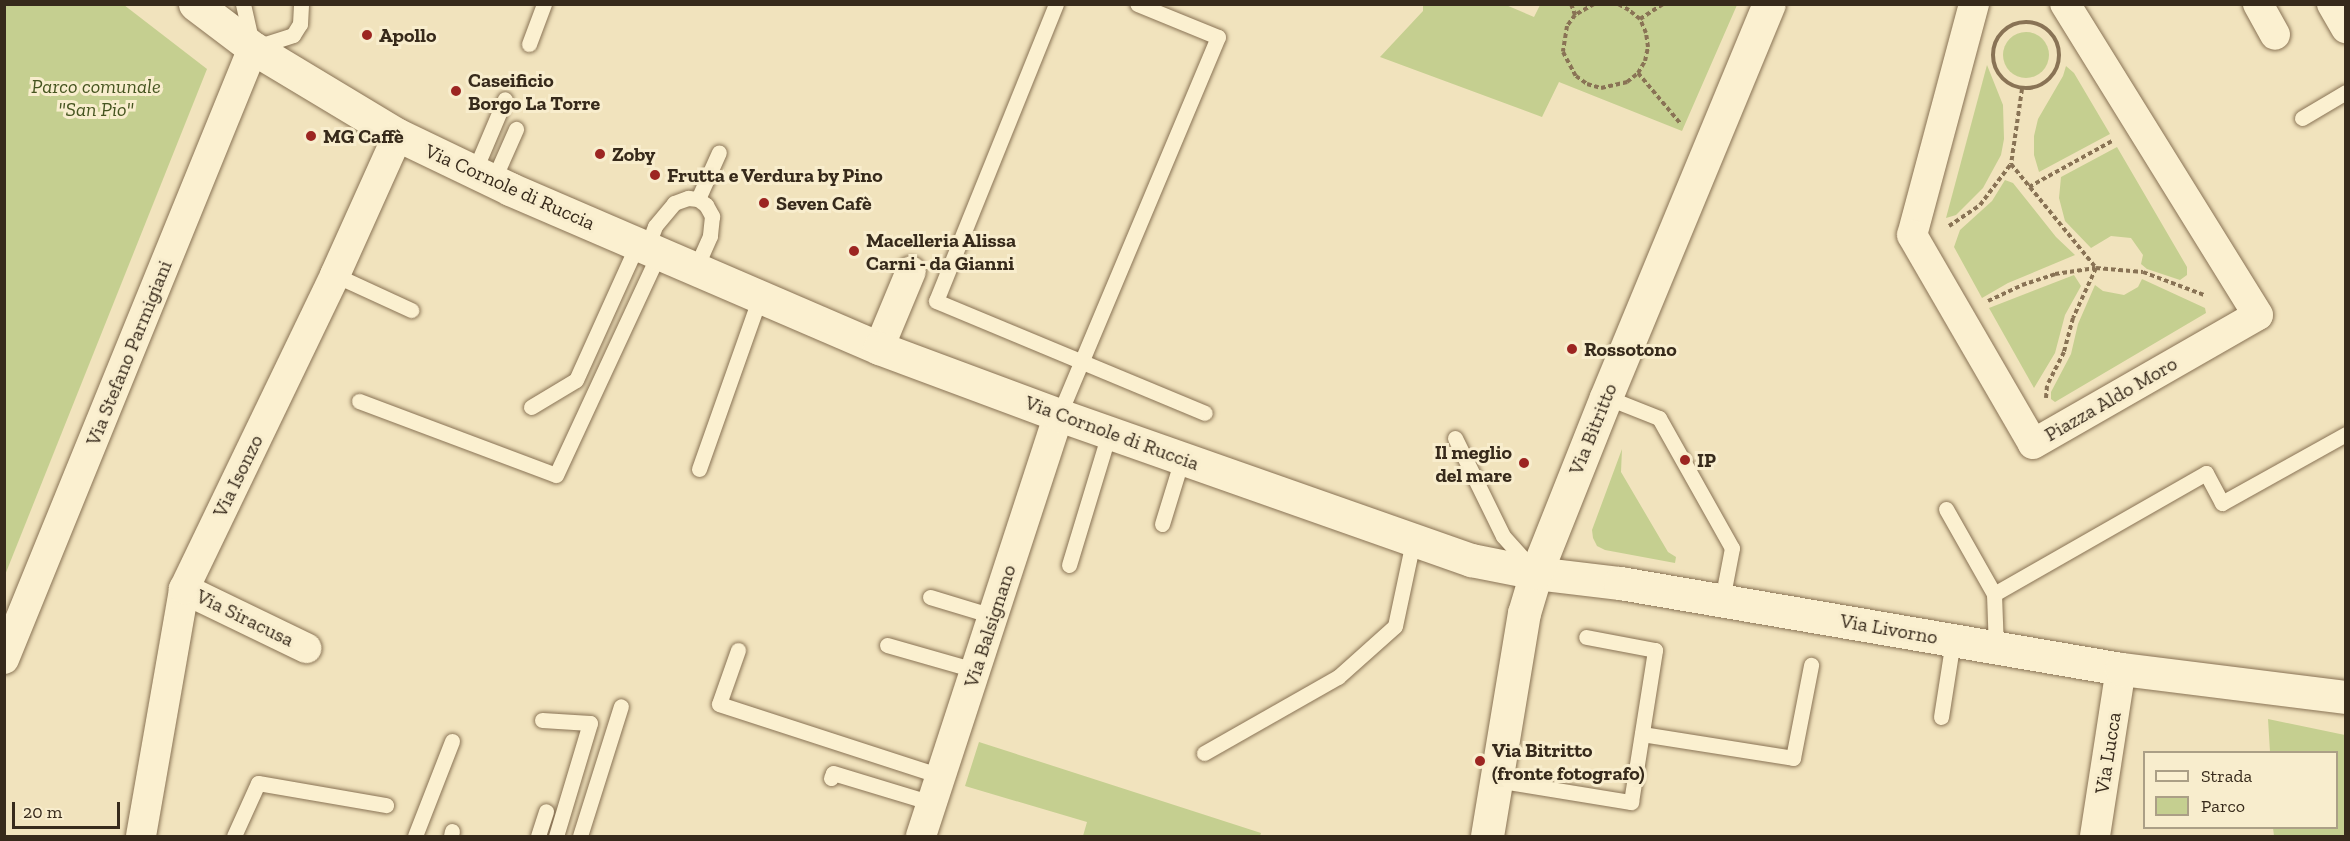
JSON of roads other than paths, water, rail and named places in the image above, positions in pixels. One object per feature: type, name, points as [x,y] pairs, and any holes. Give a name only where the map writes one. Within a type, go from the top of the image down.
[{"type":"main road","name":"Via Cornole di Ruccia","points":[[195,4],[253,48],[398,135],[483,177],[879,348],[1059,416],[1413,541],[1481,563],[1536,573]]},
{"type":"main road","name":"Via Bitritto","points":[[1487,837],[1524,613],[1536,573],[1606,397],[1769,4]]},
{"type":"main road","name":"Via Livorno","points":[[1536,573],[1606,580],[2121,669],[2346,697]]},
{"type":"street","name":"Piazza Aldo Moro","points":[[1974,4],[1912,235],[2033,444],[2258,315],[2065,4]]},
{"type":"street","points":[[2258,4],[2275,35]]},
{"type":"street","points":[[2332,4],[2346,28]]},
{"type":"street","name":"Via Stefano Parmigiani","points":[[4,659],[253,48]]},
{"type":"street","name":"Via Isonzo","points":[[141,837],[184,589],[335,275],[398,135]]},
{"type":"street","points":[[879,348],[910,271]]},
{"type":"street","name":"Via Balsignano","points":[[921,837],[1059,416]]},
{"type":"street","name":"Via Siracusa","points":[[184,589],[306,648]]},
{"type":"street","name":"Via Lucca","points":[[2095,837],[2121,669]]},
{"type":"lane","points":[[243,4],[253,48],[293,35],[300,24],[301,4]]},
{"type":"lane","points":[[529,44],[544,4]]},
{"type":"lane","points":[[1056,4],[936,301],[1204,413]]},
{"type":"lane","points":[[1059,416],[1218,37],[1137,4]]},
{"type":"lane","points":[[2302,118],[2346,92]]},
{"type":"lane","points":[[483,177],[505,99]]},
{"type":"lane","points":[[483,177],[516,129]]},
{"type":"lane","points":[[698,199],[719,152]]},
{"type":"lane","points":[[359,401],[556,475],[655,226],[674,203],[688,198],[698,199],[706,204],[712,216],[710,236],[695,269]]},
{"type":"lane","points":[[531,407],[576,380],[648,248]]},
{"type":"lane","points":[[335,275],[411,310]]},
{"type":"lane","points":[[699,469],[760,297]]},
{"type":"lane","points":[[1606,397],[1659,418],[1732,548],[1722,600]]},
{"type":"lane","points":[[1069,565],[1109,434]]},
{"type":"lane","points":[[1994,594],[2206,473],[2222,503],[2346,434]]},
{"type":"lane","points":[[1455,438],[1503,536],[1536,573]]},
{"type":"lane","points":[[1162,524],[1182,459]]},
{"type":"lane","points":[[1946,509],[1994,594],[1996,648]]},
{"type":"lane","points":[[1204,753],[1338,677],[1395,626],[1413,541]]},
{"type":"lane","points":[[930,597],[993,616]]},
{"type":"lane","points":[[1496,780],[1631,802],[1656,650],[1586,637]]},
{"type":"lane","points":[[1941,717],[1953,640]]},
{"type":"lane","points":[[887,645],[975,670]]},
{"type":"lane","points":[[738,650],[720,704],[936,789]]},
{"type":"lane","points":[[1642,734],[1793,758],[1811,665]]},
{"type":"lane","points":[[579,837],[621,706]]},
{"type":"lane","points":[[542,720],[590,723],[556,837]]},
{"type":"lane","points":[[416,837],[452,741]]},
{"type":"lane","points":[[831,778],[833,773],[936,789]]},
{"type":"lane","points":[[234,837],[258,783],[386,805]]},
{"type":"lane","points":[[538,837],[546,811]]},
{"type":"place","name":"Apollo","points":[[367,35]]},
{"type":"place","name":"Caseificio Borgo La Torre","points":[[456,91]]},
{"type":"place","name":"MG Caffè","points":[[311,136]]},
{"type":"place","name":"Zoby","points":[[600,154]]},
{"type":"place","name":"Frutta e Verdura by Pino","points":[[655,175]]},
{"type":"place","name":"Seven Cafè","points":[[764,203]]},
{"type":"place","name":"Macelleria Alissa Carni - da Gianni","points":[[854,251]]},
{"type":"place","name":"Rossotono","points":[[1572,349]]},
{"type":"place","name":"IP","points":[[1685,460]]},
{"type":"place","name":"Il meglio del mare","points":[[1524,463]]},
{"type":"place","name":"Via Bitritto (fronte fotografo)","points":[[1480,761]]},
{"type":"park label","name":"Parco comunale \"San Pio\"","points":[[96,98]]}]
